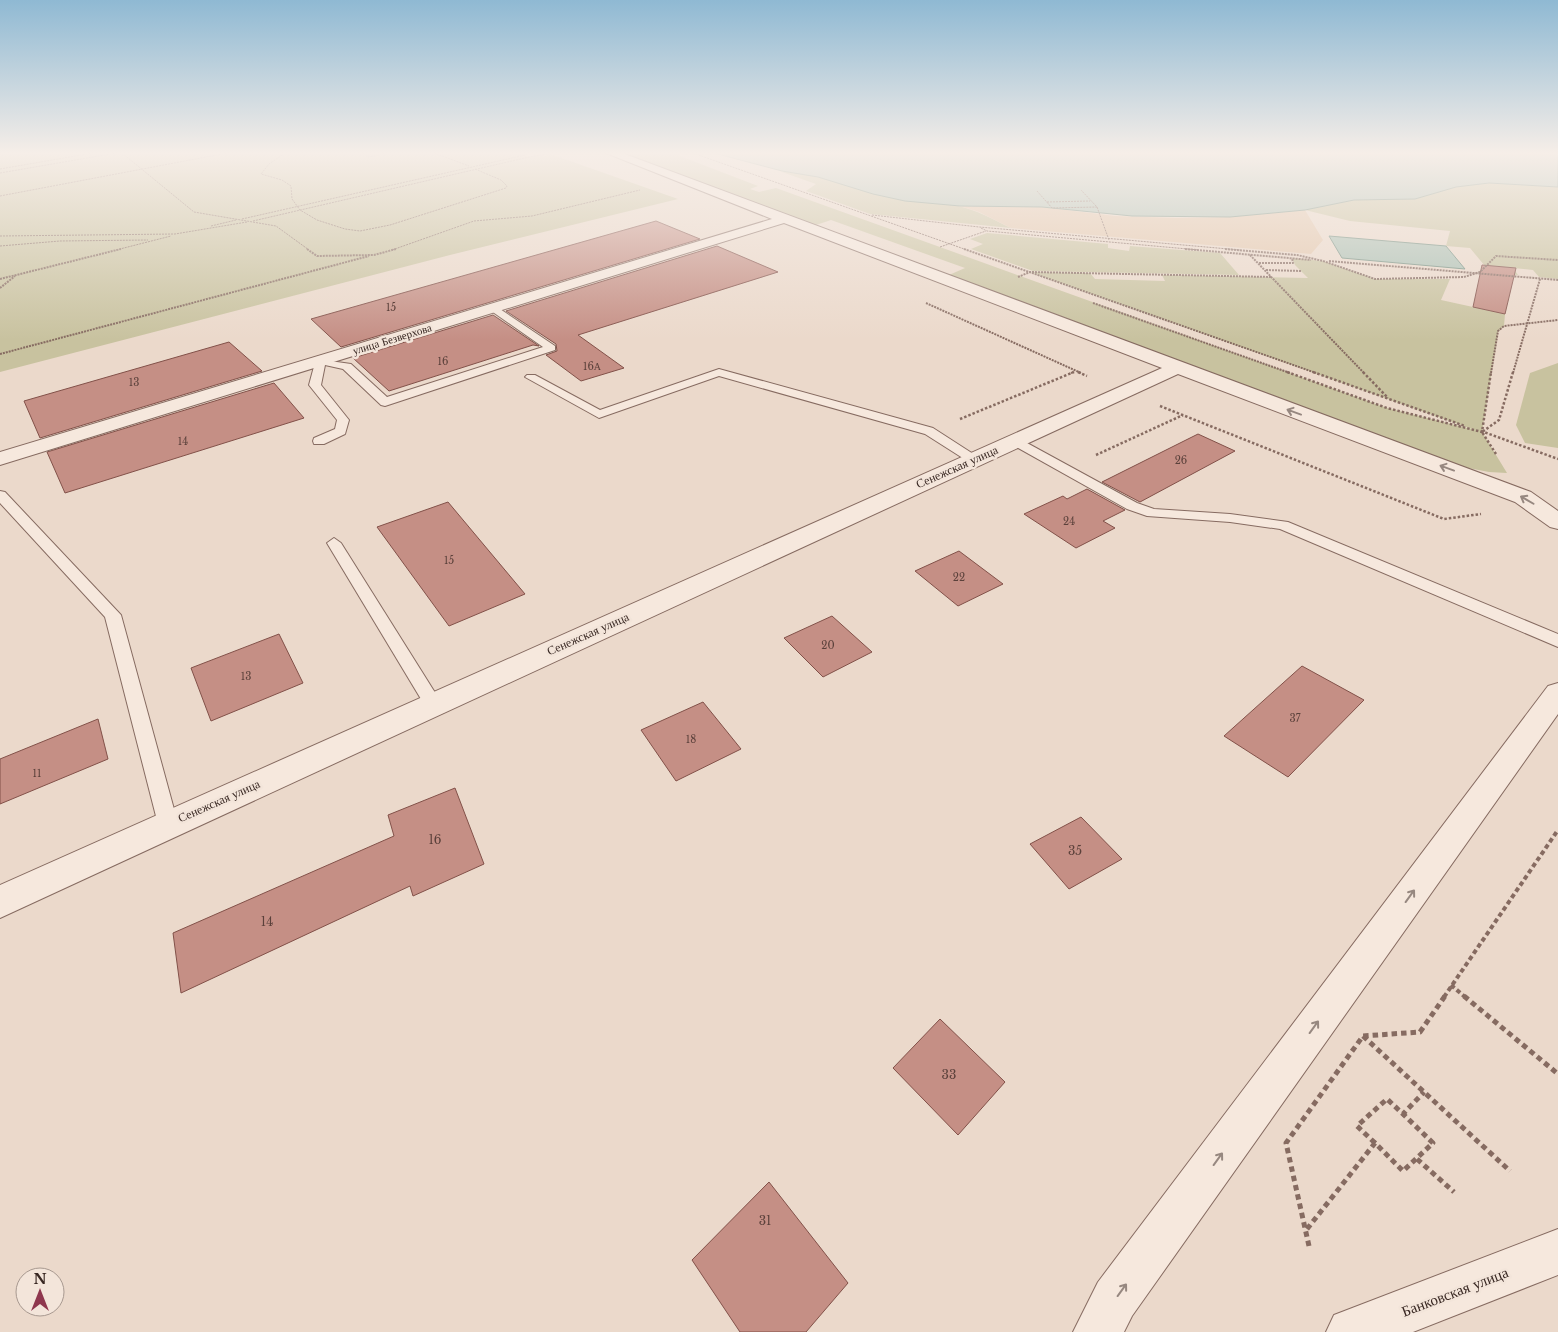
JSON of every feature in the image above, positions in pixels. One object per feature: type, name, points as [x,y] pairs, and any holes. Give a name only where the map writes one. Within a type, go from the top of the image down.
[{"type":"street","points":[[774,215],[1527,500],[1558,522]]},
{"type":"street","name":"улица Безверхова","points":[[0,458],[784,219]]},
{"type":"street","name":"Сенежская улица","points":[[0,902],[168,824],[1177,368]]},
{"type":"street","points":[[1098,1332],[1115,1299],[1558,693]]},
{"type":"street","name":"Банковская улица","points":[[1351,1332],[1558,1252]]},
{"type":"lane","points":[[320,442],[341,430],[343,420],[315,385],[320,360],[347,366],[385,402],[551,348],[494,308]]},
{"type":"lane","points":[[531,377],[599,414],[719,372],[929,431],[974,459]]},
{"type":"lane","points":[[1016,441],[1132,506],[1152,513],[1230,518],[1283,525],[1558,640]]},
{"type":"lane","points":[[0,495],[113,615],[168,824]]},
{"type":"lane","points":[[334,543],[433,704]]},
{"type":"path","points":[[212,215],[276,226],[317,256],[374,255]]},
{"type":"path","points":[[0,279],[175,234],[260,215]]},
{"type":"path","points":[[0,236],[175,234],[277,215]]},
{"type":"path","points":[[309,215],[317,220],[345,229],[372,229],[417,215]]},
{"type":"path","points":[[0,354],[374,255],[413,244],[474,221],[535,215]]},
{"type":"path","points":[[868,215],[1558,459]]},
{"type":"path","points":[[875,215],[979,227],[1297,255],[1323,261],[1375,279],[1464,277],[1475,273],[1496,256],[1558,260]]},
{"type":"path","points":[[1099,215],[1110,242]]},
{"type":"path","points":[[979,227],[987,231],[1558,280]]},
{"type":"path","points":[[948,251],[939,248],[987,231]]},
{"type":"path","points":[[0,246],[60,241],[154,240]]},
{"type":"path","points":[[1245,250],[1388,399]]},
{"type":"path","points":[[1258,263],[1293,263],[1292,258]]},
{"type":"path","points":[[1265,270],[1302,271]]},
{"type":"path","points":[[981,294],[1030,272],[1272,277]]},
{"type":"path","points":[[1011,273],[1029,280]]},
{"type":"path","points":[[0,288],[15,275]]},
{"type":"path","points":[[1482,432],[1499,420],[1529,323],[1540,279]]},
{"type":"path","points":[[929,431],[1075,372],[1444,518],[1468,517],[1527,500],[1482,432],[1387,408],[1084,300]]},
{"type":"path","points":[[1482,432],[1498,331],[1504,326],[1558,320]]},
{"type":"path","points":[[1066,468],[1183,415]]},
{"type":"path","points":[[1363,1036],[1420,1032],[1450,984],[1558,830]]},
{"type":"path","points":[[1450,984],[1558,1074]]},
{"type":"path","points":[[1363,1036],[1510,1171]]},
{"type":"path","points":[[1309,1246],[1286,1143],[1363,1036]]},
{"type":"path","points":[[1403,1114],[1424,1092]]},
{"type":"path","points":[[1387,1099],[1433,1143],[1403,1171],[1375,1143],[1357,1126],[1387,1099]]},
{"type":"path","points":[[1306,1230],[1375,1143]]},
{"type":"path","points":[[1417,1159],[1454,1192]]},
{"type":"shaded area","points":[[0,215],[612,215],[450,255],[0,372]]},
{"type":"shaded area","points":[[784,215],[851,215],[1387,408],[1475,430],[1030,272],[1090,273],[1095,279],[1165,281],[1162,275],[1308,278],[1295,265],[1292,258],[1323,261],[1375,279],[1450,279],[1441,300],[1505,314],[1504,326],[1498,332],[1482,432],[1507,473],[1463,467],[949,275],[965,268],[831,220],[813,226]]},
{"type":"shaded area","points":[[882,215],[984,215],[1011,228]]},
{"type":"shaded area","points":[[1124,215],[1250,215],[1230,217]]},
{"type":"shaded area","points":[[1326,215],[1558,215],[1558,279],[1539,277],[1533,270],[1513,268],[1518,275],[1480,272],[1485,266],[1470,248],[1446,246],[1450,231],[1350,221]]},
{"type":"shaded area","points":[[987,233],[1108,244],[1108,248],[1129,251],[1130,246],[1220,253],[1239,275],[1033,271],[971,249],[983,244],[970,239]]},
{"type":"shaded area","points":[[1329,236],[1446,246],[1465,269],[1342,258]]},
{"type":"shaded area","points":[[1558,363],[1558,448],[1525,443],[1516,425],[1530,373]]},
{"type":"sand","points":[[985,215],[1108,215],[1176,218],[1308,215],[1323,240],[1311,254],[1011,228]]},
{"type":"building","points":[[656,221],[700,239],[341,347],[311,319]]},
{"type":"building","points":[[717,246],[778,272],[578,335],[624,368],[581,381],[546,355],[557,351],[556,344],[506,311]]},
{"type":"building","points":[[1482,265],[1516,268],[1505,314],[1473,307]]},
{"type":"building","points":[[493,315],[539,346],[533,345],[389,391],[353,358]]},
{"type":"building","points":[[229,342],[262,371],[40,438],[24,401]]},
{"type":"building","points":[[274,383],[304,418],[65,493],[47,452]]},
{"type":"building","points":[[1198,434],[1235,451],[1140,502],[1102,482]]},
{"type":"building","points":[[1087,489],[1125,510],[1103,521],[1115,528],[1076,548],[1024,514],[1063,496],[1067,499]]},
{"type":"building","points":[[448,502],[525,594],[449,626],[377,527]]},
{"type":"building","points":[[959,551],[1003,584],[958,606],[915,571]]},
{"type":"building","points":[[832,616],[872,652],[823,677],[784,638]]},
{"type":"building","points":[[279,634],[303,683],[211,721],[191,668]]},
{"type":"building","points":[[1302,666],[1364,700],[1288,777],[1224,736]]},
{"type":"building","points":[[703,702],[741,749],[676,781],[641,730]]},
{"type":"building","points":[[98,719],[108,759],[0,804],[0,759]]},
{"type":"building","points":[[455,788],[484,864],[413,896],[410,886],[181,993],[173,933],[394,836],[388,815]]},
{"type":"building","points":[[1081,817],[1122,859],[1069,889],[1030,844]]},
{"type":"building","points":[[940,1019],[1005,1082],[958,1135],[893,1068]]},
{"type":"building","points":[[769,1182],[848,1283],[806,1332],[740,1332],[692,1260]]}]
